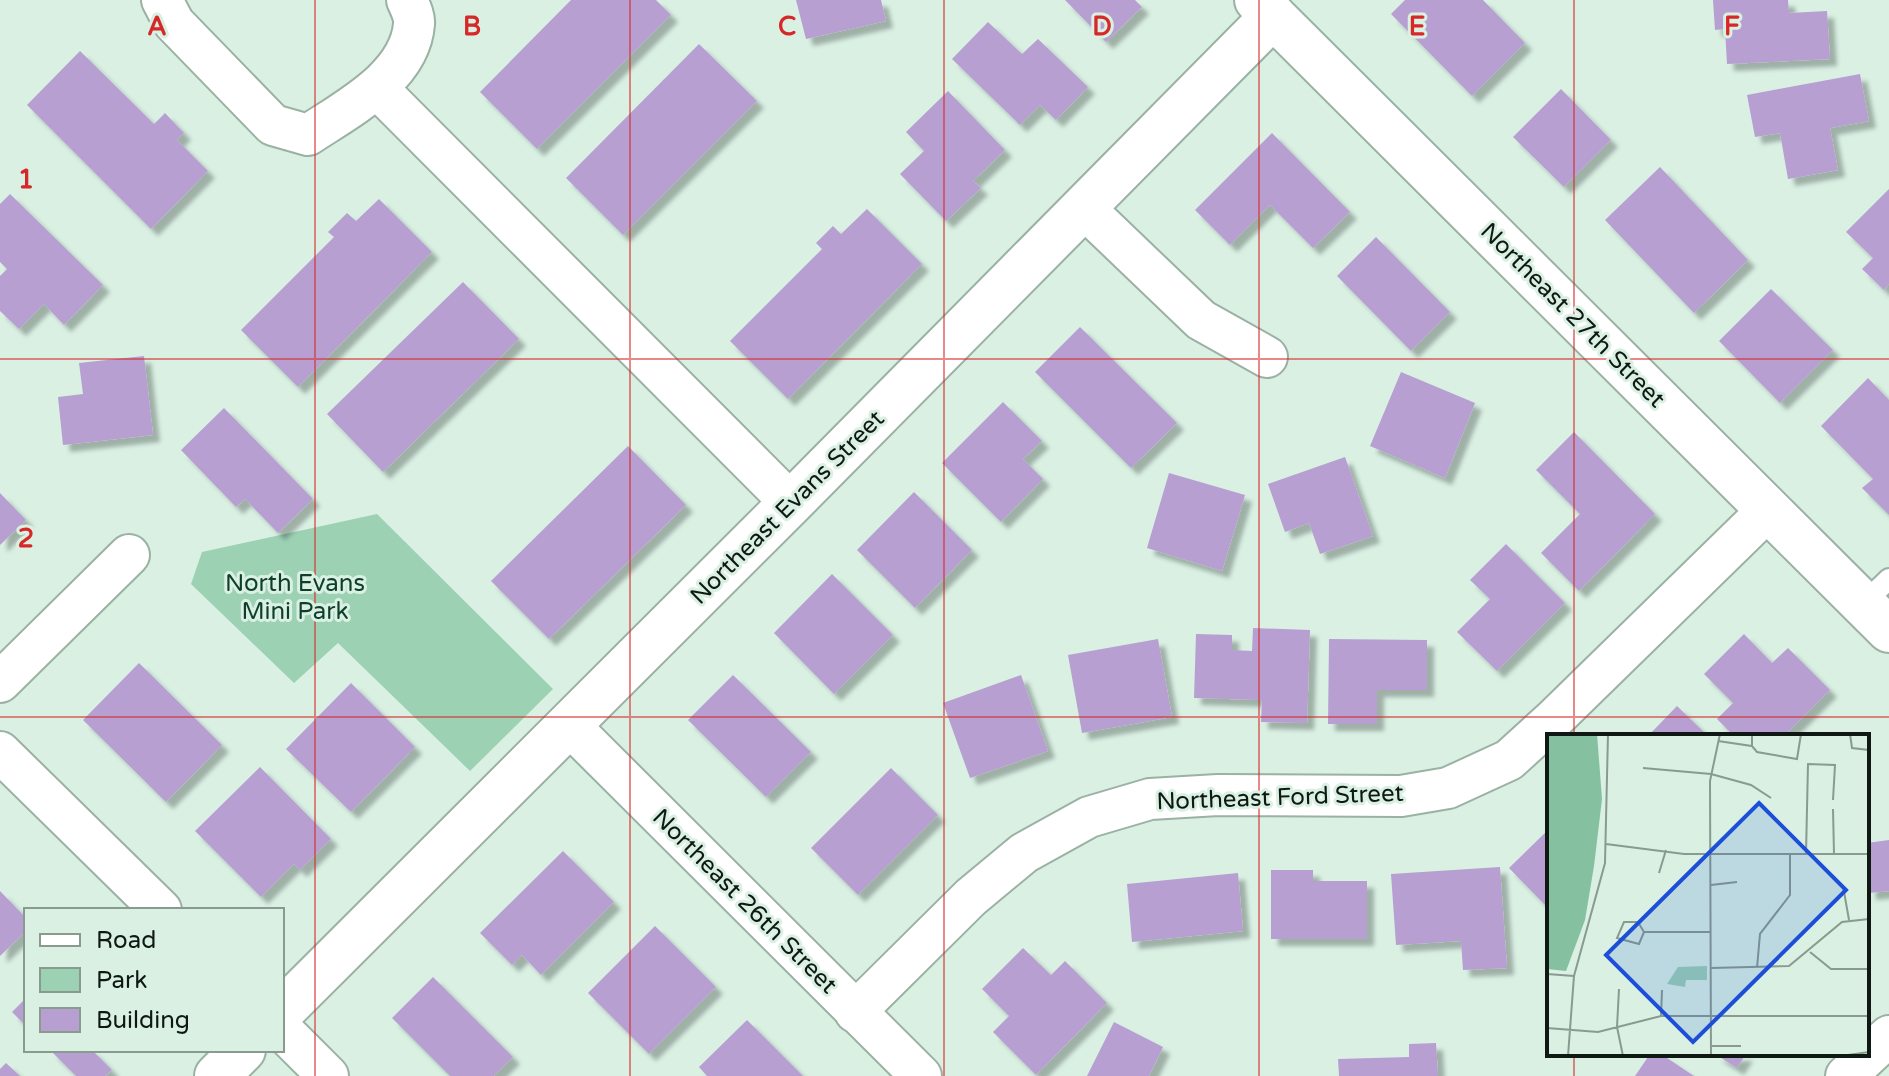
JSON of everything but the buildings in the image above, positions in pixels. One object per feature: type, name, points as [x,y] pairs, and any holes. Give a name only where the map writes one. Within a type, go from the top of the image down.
[{"type":"street","points":[[162,0],[174,23],[273,125],[308,135],[378,89],[405,53],[415,23],[407,0]]},
{"type":"street","name":"Northeast Evans Street","points":[[284,1009],[1084,208],[1273,5]]},
{"type":"street","name":"Northeast 27th Street","points":[[1273,5],[1768,510],[1880,604]]},
{"type":"street","points":[[378,89],[791,503]]},
{"type":"street","points":[[1084,208],[1201,320],[1267,357]]},
{"type":"street","name":"Northeast Ford Street","points":[[855,1012],[971,897],[1003,870],[1024,853],[1089,817],[1150,799],[1218,795],[1401,796],[1448,788],[1509,760],[1768,510]]},
{"type":"street","points":[[0,682],[129,555]]},
{"type":"street","name":"Northeast 26th Street","points":[[570,726],[921,1076]]},
{"type":"street","points":[[0,752],[159,908]]},
{"type":"street","points":[[284,1032],[328,1076]]},
{"type":"street","points":[[1869,1055],[1889,1036]]},
{"type":"street","points":[[217,1076],[241,1052]]},
{"type":"street","points":[[1846,1076],[1868,1056]]},
{"type":"green space","name":"North Evans Mini Park","points":[[377,514],[553,689],[470,771],[338,643],[294,683],[191,584],[202,552]]}]
